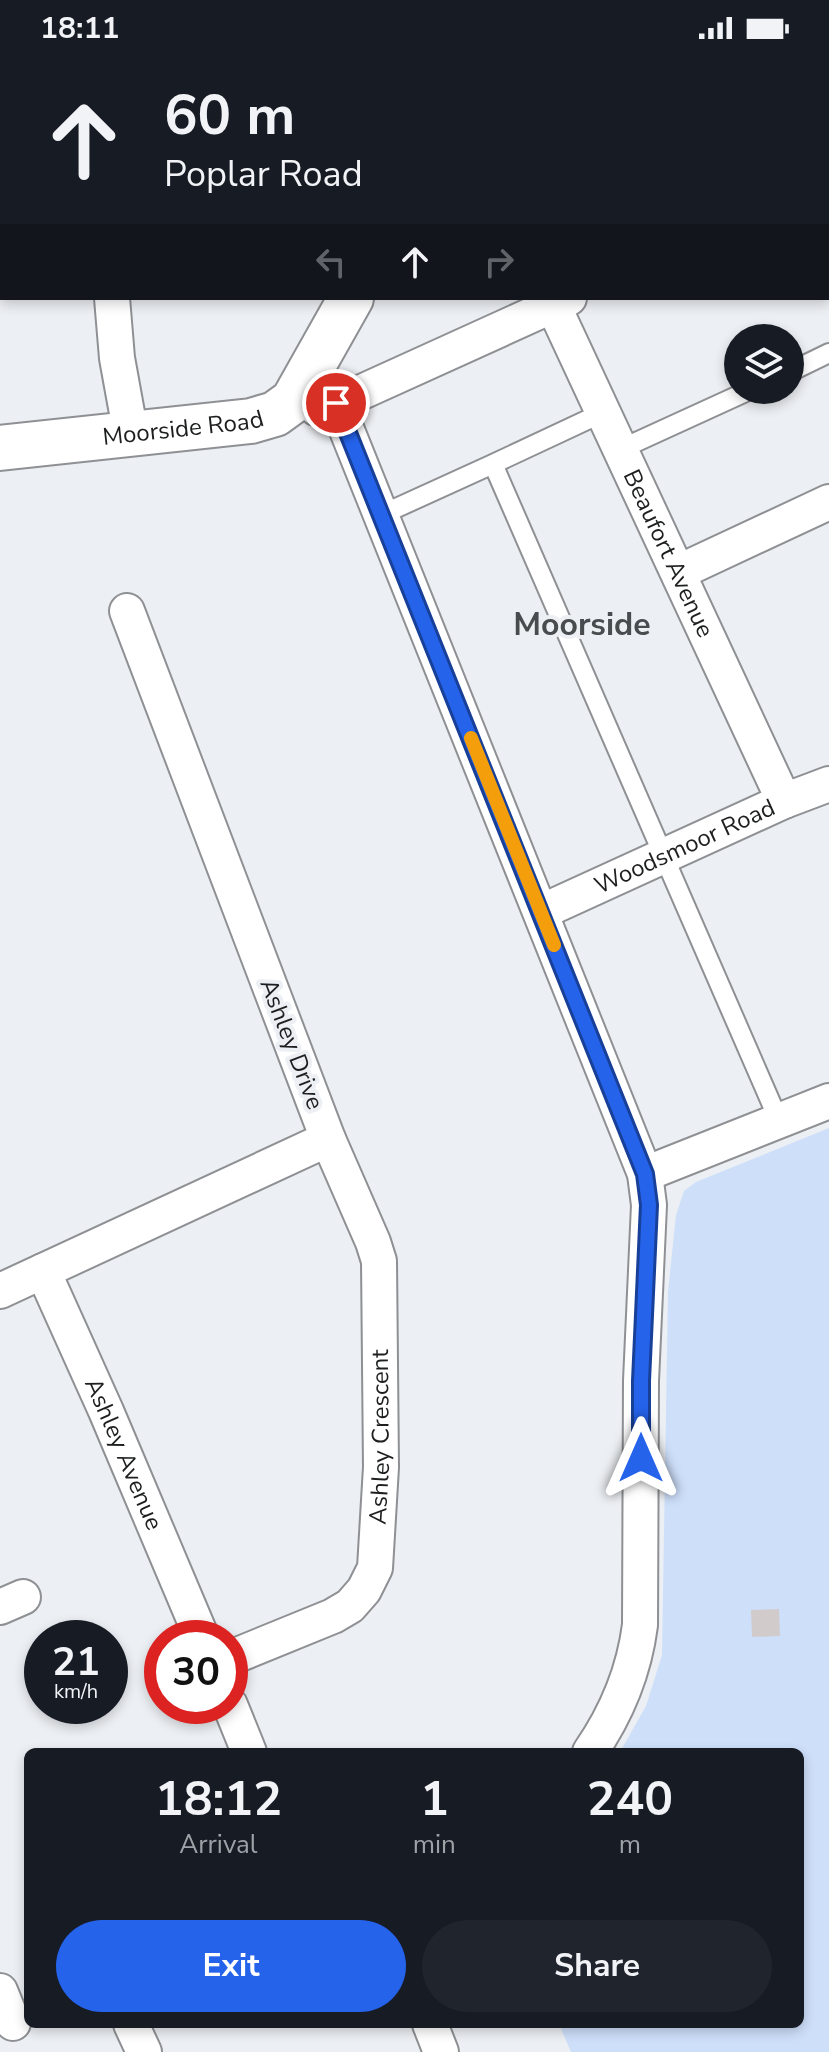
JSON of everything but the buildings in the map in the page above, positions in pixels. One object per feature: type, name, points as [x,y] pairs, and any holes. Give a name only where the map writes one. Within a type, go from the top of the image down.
[{"type":"street","points":[[112,300],[117,358],[131,435]]},
{"type":"street","name":"Moorside Road","points":[[0,448],[251,421],[275,414],[293,401],[350,300]]},
{"type":"street","points":[[293,401],[313,408],[336,403],[561,302]]},
{"type":"street","name":"Beaufort Avenue","points":[[561,302],[604,412],[784,801]]},
{"type":"street","points":[[336,403],[645,1174],[649,1205],[641,1381],[651,1430],[649,1625],[625,1691],[592,1748]]},
{"type":"street","points":[[679,572],[829,502]]},
{"type":"street","name":"Ashley Drive","points":[[0,1291],[328,1139],[127,611]]},
{"type":"street","name":"Woodsmoor Road","points":[[541,912],[784,801],[829,784]]},
{"type":"street","points":[[645,1174],[829,1101]]},
{"type":"street","name":"Ashley Crescent","points":[[248,1651],[350,1606],[364,1590],[375,1568],[381,1467],[379,1261],[328,1139]]},
{"type":"street","name":"Ashley Avenue","points":[[43,1271],[194,1620]]},
{"type":"street","points":[[238,1724],[247,1748]]},
{"type":"street","points":[[0,1991],[14,2023]]},
{"type":"street","points":[[133,2028],[144,2052]]},
{"type":"street","points":[[432,2028],[441,2052]]},
{"type":"lane","points":[[804,365],[829,353]]},
{"type":"lane","points":[[621,449],[724,402]]},
{"type":"lane","points":[[381,515],[604,412]]},
{"type":"lane","points":[[493,464],[779,1121]]},
{"type":"shaded area","points":[[829,1128],[829,2052],[571,2052],[561,2028],[804,2028],[804,1748],[622,1748],[646,1706],[662,1655],[668,1292],[676,1215],[684,1191],[696,1182]]},
{"type":"slow traffic","points":[[471,738],[554,945]]},
{"type":"district","name":"Moorside","points":[[582,624]]},
{"type":"route","points":[[336,403],[645,1174],[649,1205],[641,1381],[641,1458]]}]
